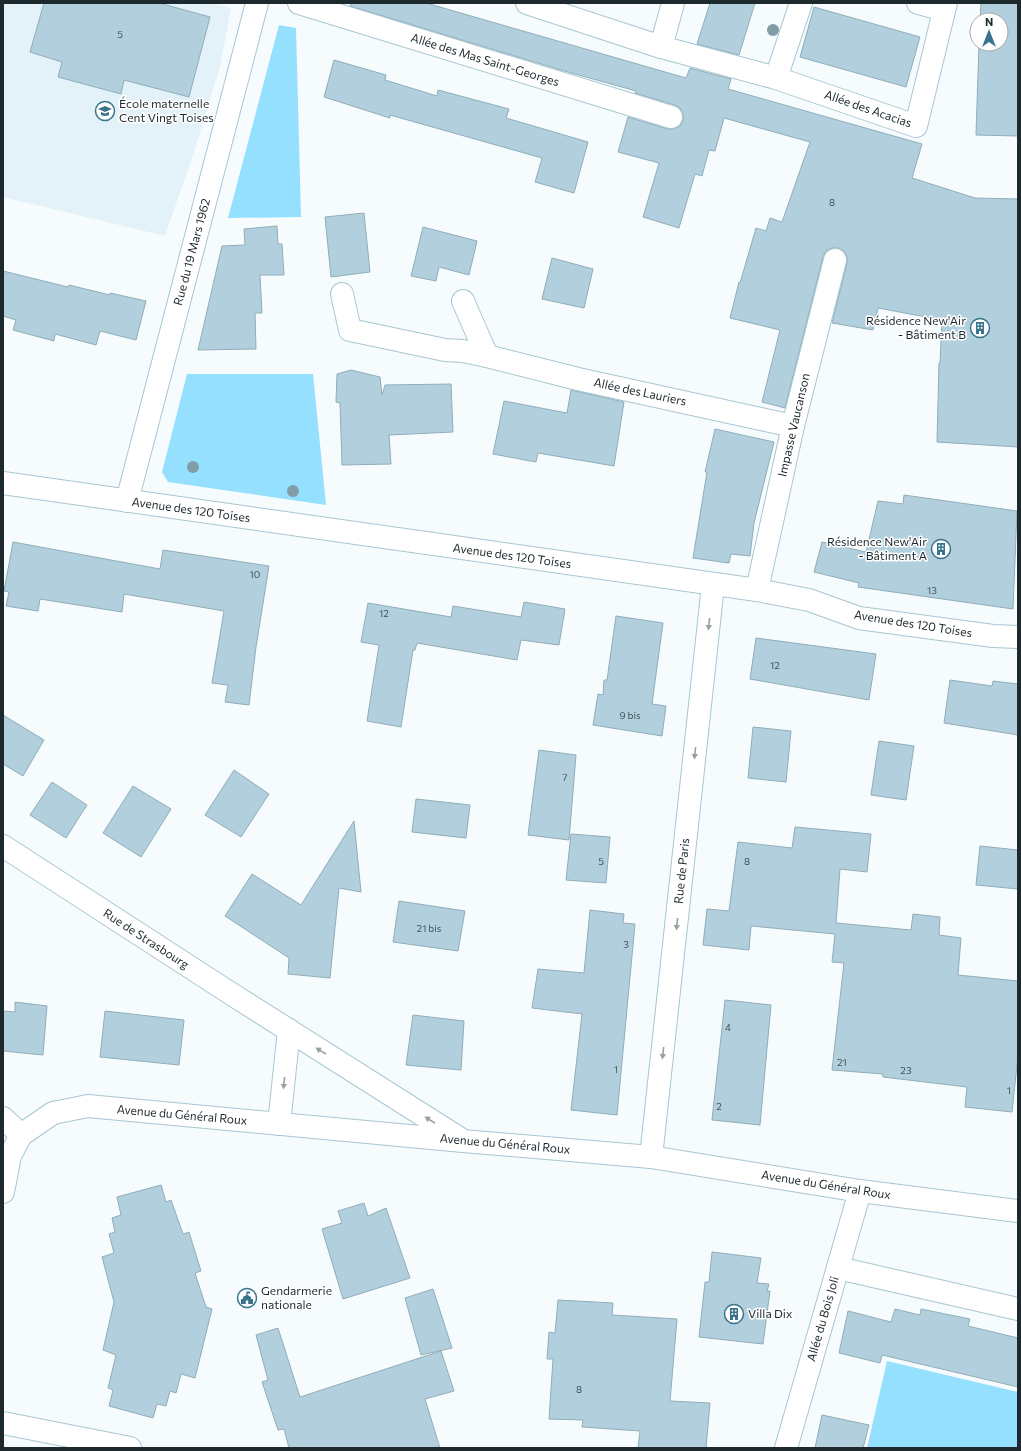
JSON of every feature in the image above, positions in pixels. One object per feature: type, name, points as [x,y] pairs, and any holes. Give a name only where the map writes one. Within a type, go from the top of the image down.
[{"type":"street","name":"Rue du 19 Mars 1962","points":[[127,501],[257,3]]},
{"type":"street","name":"Allée des Mas Saint-Georges","points":[[299,3],[671,117]]},
{"type":"street","name":"Allée des Acacias","points":[[527,3],[661,47],[776,78],[916,126],[945,7],[918,3]]},
{"type":"street","points":[[661,47],[672,3]]},
{"type":"street","points":[[776,78],[801,3]]},
{"type":"street","name":"Impasse Vaucanson","points":[[757,590],[793,426],[835,260]]},
{"type":"street","name":"Allée des Lauriers","points":[[342,294],[350,330],[445,350],[463,351],[487,356],[578,379],[793,426]]},
{"type":"street","points":[[463,301],[487,356]]},
{"type":"street","name":"Avenue des 120 Toises","points":[[3,482],[127,501],[757,590],[809,600],[859,618],[993,636],[1018,637]]},
{"type":"street","name":"Rue de Paris","points":[[651,1157],[714,585]]},
{"type":"street","name":"Rue de Strasbourg","points":[[3,846],[463,1141]]},
{"type":"street","points":[[279,1124],[289,1030]]},
{"type":"street","name":"Avenue du Général Roux","points":[[22,1135],[53,1113],[88,1106],[651,1157],[860,1191],[1018,1211]]},
{"type":"street","points":[[3,1118],[22,1135],[10,1156],[3,1192]]},
{"type":"street","name":"Allée du Bois Joli","points":[[786,1448],[860,1191]]},
{"type":"street","points":[[838,1268],[1018,1309]]},
{"type":"street","points":[[3,1423],[130,1448]]},
{"type":"shaded area","name":"École maternelle Cent Vingt Toises","points":[[3,3],[211,3],[231,8],[220,67],[193,155],[165,236],[3,197]]},
{"type":"shaded area","points":[[279,25],[296,28],[301,217],[228,218]]},
{"type":"shaded area","points":[[187,374],[313,374],[326,505],[168,482],[162,472]]},
{"type":"shaded area","points":[[887,1361],[1018,1392],[1018,1448],[867,1448]]},
{"type":"building","points":[[44,3],[159,3],[210,17],[189,97],[124,80],[121,94],[58,77],[62,62],[30,52]]},
{"type":"building","points":[[351,3],[426,3],[686,78],[690,68],[731,79],[728,89],[922,144],[912,178],[975,198],[1018,199],[1018,447],[937,442],[939,363],[942,320],[878,308],[873,330],[832,323],[847,263],[847,257],[844,251],[838,248],[832,248],[826,251],[823,257],[785,408],[762,402],[780,330],[730,318],[739,282],[740,283],[756,228],[766,231],[770,218],[782,222],[810,142],[724,118],[715,151],[709,150],[702,176],[695,174],[679,228],[643,217],[659,163],[618,152],[628,117],[667,129],[673,129],[680,126],[683,120],[683,114],[680,108],[675,105],[635,93],[636,91],[561,70],[350,6]]},
{"type":"building","points":[[710,3],[755,3],[739,55],[697,44]]},
{"type":"building","points":[[981,3],[1018,3],[1018,136],[976,135],[979,52],[1009,52],[1009,12],[980,12]]},
{"type":"building","points":[[814,7],[920,37],[906,87],[800,57]]},
{"type":"building","points":[[334,60],[386,75],[385,80],[437,96],[438,90],[509,109],[506,118],[588,142],[574,193],[535,182],[542,158],[390,115],[390,118],[324,97]]},
{"type":"building","points":[[364,213],[370,272],[331,277],[325,217]]},
{"type":"building","points":[[277,226],[278,244],[282,244],[284,275],[260,275],[262,313],[255,313],[256,349],[198,350],[222,246],[245,245],[244,229]]},
{"type":"building","points":[[423,227],[477,241],[469,275],[439,267],[436,281],[411,276]]},
{"type":"building","points":[[552,258],[593,269],[584,308],[542,299]]},
{"type":"building","points":[[3,271],[68,287],[69,285],[110,295],[110,293],[146,301],[136,340],[100,331],[96,345],[55,334],[54,341],[13,330],[16,320],[3,316]]},
{"type":"building","points":[[351,370],[380,377],[382,395],[385,385],[451,384],[453,432],[389,435],[391,464],[342,465],[340,403],[336,402],[337,374]]},
{"type":"building","points":[[571,390],[624,402],[614,466],[538,453],[536,462],[493,454],[504,401],[567,413]]},
{"type":"building","points":[[715,429],[774,442],[754,523],[750,556],[731,554],[729,563],[693,558],[707,472],[705,472]]},
{"type":"building","name":"Résidence New'Air - Bâtiment A","points":[[904,495],[1017,511],[1013,609],[858,587],[859,583],[814,572],[822,542],[866,552],[878,501],[903,504]]},
{"type":"building","points":[[13,542],[160,569],[163,550],[269,566],[256,647],[249,705],[225,702],[228,685],[212,683],[224,611],[124,594],[122,612],[40,599],[38,611],[6,606],[9,592],[4,591]]},
{"type":"building","points":[[524,602],[565,609],[559,645],[521,640],[517,660],[417,643],[415,650],[413,650],[401,727],[367,721],[379,645],[361,642],[368,603],[451,617],[453,606],[521,617]]},
{"type":"building","points":[[616,616],[663,623],[652,704],[666,706],[662,736],[593,725],[598,694],[603,695],[604,680],[607,680]]},
{"type":"building","points":[[756,638],[876,654],[869,700],[750,679]]},
{"type":"building","points":[[950,680],[992,686],[993,681],[1018,684],[1018,735],[944,723]]},
{"type":"building","points":[[3,715],[44,740],[23,776],[3,764]]},
{"type":"building","points":[[753,727],[791,731],[786,782],[748,778]]},
{"type":"building","points":[[879,741],[914,746],[906,800],[871,795]]},
{"type":"building","points":[[539,750],[576,755],[569,840],[528,835]]},
{"type":"building","points":[[234,770],[269,794],[241,837],[205,815]]},
{"type":"building","points":[[52,782],[87,805],[66,838],[30,815]]},
{"type":"building","points":[[133,786],[171,809],[141,857],[103,833]]},
{"type":"building","points":[[416,799],[470,805],[466,838],[412,832]]},
{"type":"building","points":[[354,821],[361,892],[339,888],[330,978],[288,974],[289,958],[225,916],[252,874],[301,905]]},
{"type":"building","points":[[795,827],[871,834],[867,872],[840,869],[836,923],[911,930],[913,914],[940,917],[939,935],[961,938],[958,975],[1018,981],[1018,1056],[1012,1112],[965,1107],[967,1087],[883,1077],[883,1074],[832,1070],[844,963],[832,962],[835,934],[751,926],[749,950],[703,945],[707,909],[729,911],[738,842],[792,848]]},
{"type":"building","points":[[571,834],[610,837],[606,883],[566,880]]},
{"type":"building","points":[[980,846],[1018,850],[1018,889],[976,885]]},
{"type":"building","points":[[399,901],[465,911],[458,951],[393,942]]},
{"type":"building","points":[[590,910],[624,914],[623,923],[635,924],[617,1115],[571,1110],[582,1014],[532,1008],[538,969],[584,973]]},
{"type":"building","points":[[725,1000],[771,1005],[760,1125],[712,1120]]},
{"type":"building","points":[[15,1002],[47,1006],[43,1055],[3,1051],[3,1011],[15,1012]]},
{"type":"building","points":[[105,1011],[184,1020],[179,1065],[100,1057]]},
{"type":"building","points":[[413,1015],[464,1021],[461,1070],[406,1065]]},
{"type":"building","points":[[161,1185],[166,1202],[171,1200],[183,1234],[189,1232],[201,1271],[195,1273],[206,1307],[212,1309],[195,1378],[181,1374],[176,1393],[170,1391],[166,1406],[157,1404],[153,1418],[109,1406],[113,1390],[108,1388],[116,1355],[103,1350],[114,1302],[102,1257],[114,1253],[109,1234],[115,1232],[112,1218],[121,1215],[117,1197]]},
{"type":"building","points":[[364,1203],[368,1216],[386,1208],[410,1278],[343,1299],[322,1229],[342,1223],[338,1211]]},
{"type":"building","name":"Villa Dix","points":[[712,1252],[761,1258],[757,1283],[769,1284],[767,1291],[770,1291],[763,1344],[699,1337],[705,1282],[709,1282]]},
{"type":"building","points":[[433,1289],[452,1348],[421,1355],[405,1298]]},
{"type":"building","points":[[558,1300],[613,1303],[612,1315],[677,1319],[670,1401],[710,1403],[706,1448],[638,1448],[640,1431],[582,1427],[583,1420],[549,1419],[553,1359],[547,1359],[549,1332],[555,1333]]},
{"type":"building","points":[[895,1309],[920,1315],[921,1309],[970,1319],[968,1326],[1018,1338],[1018,1387],[882,1355],[880,1363],[839,1353],[848,1311],[891,1322]]},
{"type":"building","points":[[278,1328],[300,1397],[441,1351],[454,1391],[425,1399],[440,1448],[289,1448],[284,1429],[278,1430],[262,1382],[268,1380],[256,1335]]},
{"type":"building","points":[[822,1415],[869,1425],[863,1448],[815,1448]]},
{"type":"place","name":"École maternelle Cent Vingt Toises","points":[[105,111]]},
{"type":"place","name":"Résidence New'Air - Bâtiment B","points":[[980,328]]},
{"type":"place","name":"Résidence New'Air - Bâtiment A","points":[[941,549]]},
{"type":"place","name":"Gendarmerie nationale","points":[[247,1298]]},
{"type":"place","name":"Villa Dix","points":[[734,1314]]}]
